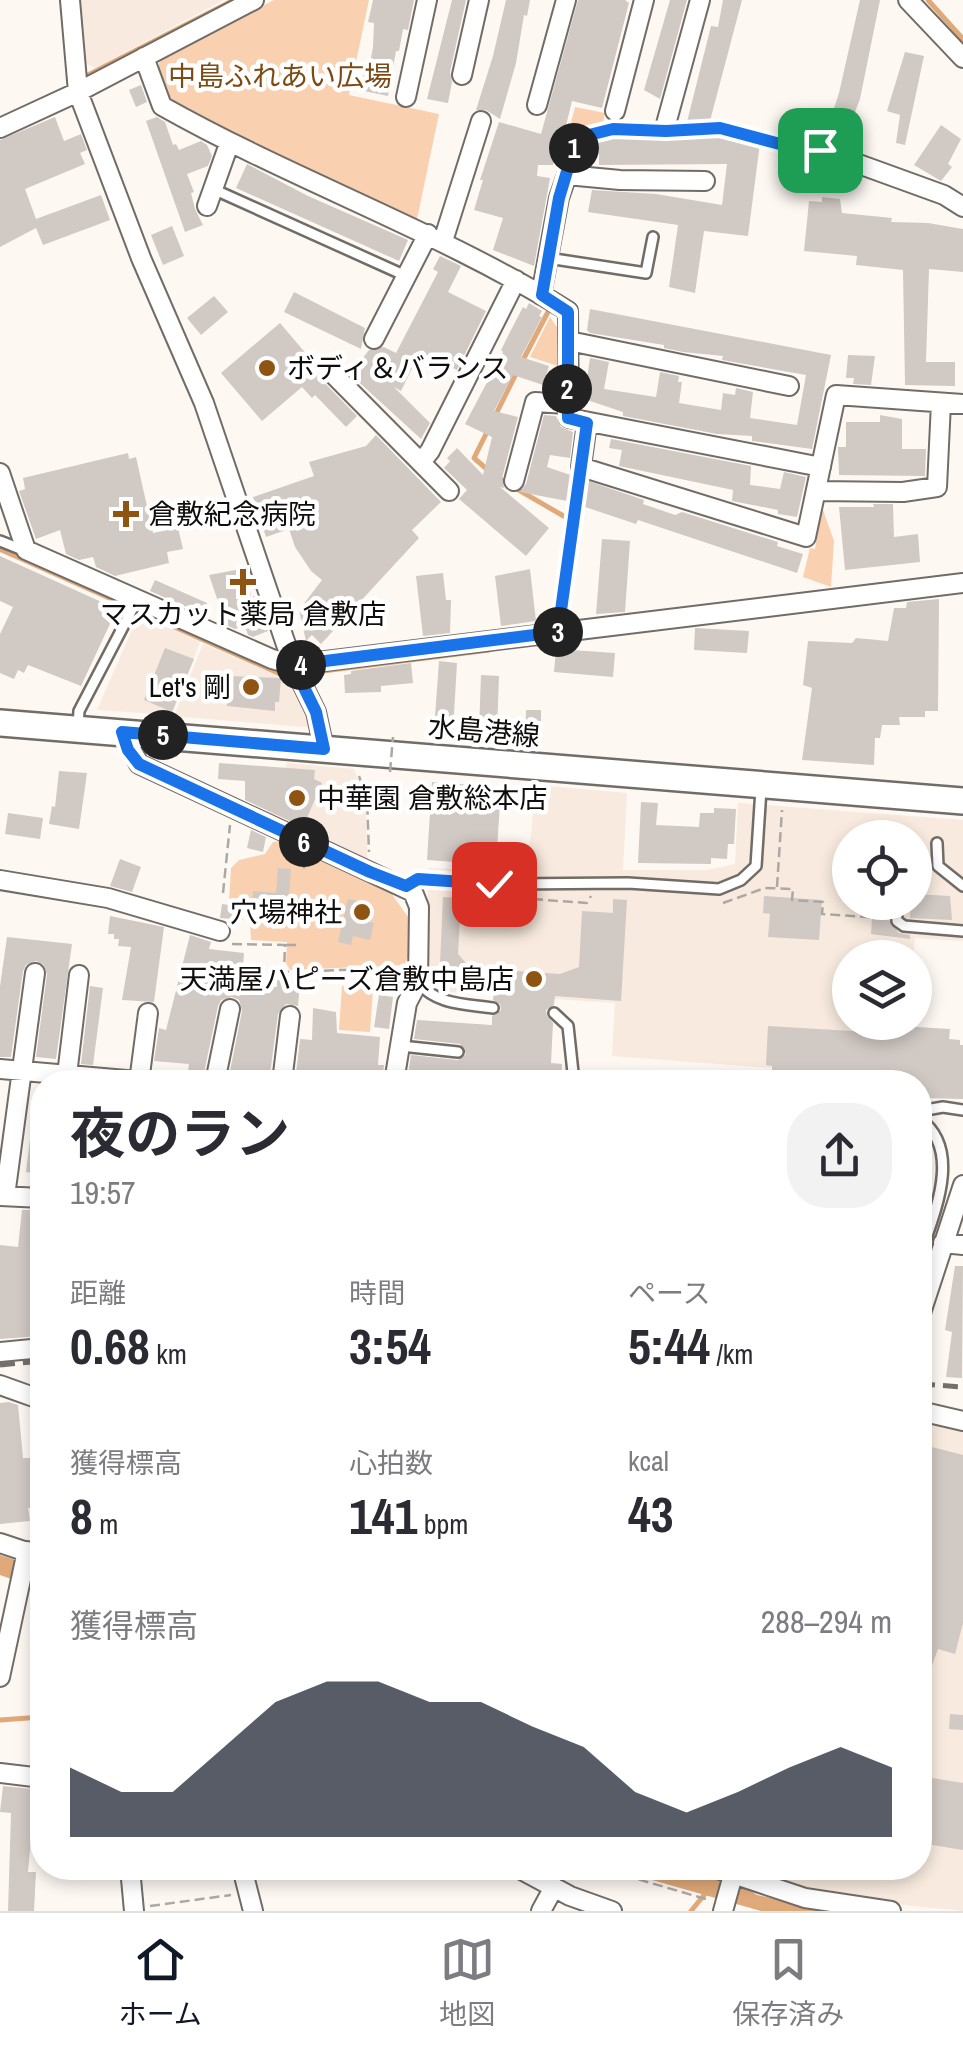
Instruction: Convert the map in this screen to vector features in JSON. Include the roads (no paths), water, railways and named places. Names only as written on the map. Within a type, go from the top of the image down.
[{"type":"main road","name":"水島港線","points":[[0,723],[963,801]]},
{"type":"street","points":[[70,0],[78,92],[141,258],[204,403],[293,665],[316,712],[324,749]]},
{"type":"street","points":[[0,128],[254,0]]},
{"type":"street","points":[[406,98],[427,0]]},
{"type":"street","points":[[462,75],[479,0]]},
{"type":"street","points":[[538,104],[566,0]]},
{"type":"street","points":[[616,111],[644,0]]},
{"type":"street","points":[[672,128],[700,0]]},
{"type":"street","points":[[908,0],[963,58]]},
{"type":"street","points":[[144,58],[162,106],[229,144],[436,237],[513,286],[542,295],[568,312],[568,418],[821,468]]},
{"type":"street","points":[[374,339],[406,276],[436,237],[481,121]]},
{"type":"street","points":[[210,197],[229,144]]},
{"type":"street","points":[[814,153],[820,150],[944,195],[963,207]]},
{"type":"street","points":[[542,295],[559,198],[567,175],[705,182]]},
{"type":"street","points":[[421,462],[513,286]]},
{"type":"street","points":[[568,341],[789,386]]},
{"type":"street","points":[[334,375],[449,491]]},
{"type":"street","points":[[587,423],[581,467],[806,537],[836,395],[963,404]]},
{"type":"street","points":[[514,481],[535,402],[567,404]]},
{"type":"street","points":[[816,491],[904,492],[937,487],[940,403]]},
{"type":"street","points":[[0,473],[26,550],[135,604],[293,665],[963,584]]},
{"type":"street","points":[[122,732],[128,750],[139,764],[413,892],[420,907],[418,975],[407,1002],[396,1070]]},
{"type":"street","points":[[0,880],[108,898],[220,931]]},
{"type":"street","points":[[30,1195],[4,1190],[35,974]]},
{"type":"street","points":[[68,1070],[79,975]]},
{"type":"street","points":[[217,1070],[230,1009]]},
{"type":"street","points":[[141,1070],[148,1013]]},
{"type":"street","points":[[283,1070],[290,1016]]},
{"type":"street","points":[[0,1069],[30,1072]]},
{"type":"street","points":[[932,1278],[963,1185]]},
{"type":"street","points":[[943,1243],[963,1245]]},
{"type":"street","points":[[0,1352],[30,1349]]},
{"type":"street","points":[[0,1385],[30,1396]]},
{"type":"street","points":[[932,1414],[963,1421]]},
{"type":"street","points":[[0,1543],[30,1555]]},
{"type":"street","points":[[0,1676],[19,1582],[30,1560]]},
{"type":"street","points":[[0,1773],[30,1777]]},
{"type":"street","points":[[131,1880],[135,1910]]},
{"type":"street","points":[[245,1880],[253,1911]]},
{"type":"street","points":[[540,1880],[592,1906],[612,1911]]},
{"type":"street","points":[[724,1907],[728,1880]]},
{"type":"street","points":[[753,1880],[806,1898],[891,1911]]},
{"type":"street","points":[[541,1911],[554,1888]]},
{"type":"lane","points":[[210,197],[406,276]]},
{"type":"lane","points":[[548,258],[646,274],[654,237]]},
{"type":"lane","points":[[0,541],[26,550]]},
{"type":"lane","points":[[78,728],[80,711],[135,604]]},
{"type":"lane","points":[[406,886],[418,879],[718,889],[741,880],[756,866],[761,784]]},
{"type":"lane","points":[[937,843],[938,866],[963,886]]},
{"type":"lane","points":[[897,920],[904,926],[963,931]]},
{"type":"lane","points":[[418,975],[427,994],[442,1001],[492,1008]]},
{"type":"lane","points":[[554,1013],[568,1026],[573,1070]]},
{"type":"lane","points":[[400,1046],[458,1052]]},
{"type":"lane","points":[[932,1108],[963,1110]]},
{"type":"lane","points":[[932,1129],[947,1170],[932,1218]]},
{"type":"waterway","points":[[84,77],[234,0]]},
{"type":"waterway","points":[[928,0],[963,39]]},
{"type":"waterway","points":[[523,360],[550,308]]},
{"type":"waterway","points":[[496,414],[518,370]]},
{"type":"waterway","points":[[489,428],[474,458],[489,471]]},
{"type":"waterway","points":[[498,478],[567,518],[554,624]]},
{"type":"waterway","points":[[315,672],[489,650]]},
{"type":"waterway","points":[[0,1720],[30,1718]]},
{"type":"waterway","points":[[691,1911],[709,1889]]},
{"type":"railway","points":[[0,1365],[30,1362]]},
{"type":"railway","points":[[932,1385],[963,1387]]},
{"type":"place","name":"ボディ＆バランス","points":[[267,368]]},
{"type":"place","name":"倉敷紀念病院","points":[[126,514]]},
{"type":"place","name":"マスカット薬局 倉敷店","points":[[243,582]]},
{"type":"place","name":"Let's 剛","points":[[251,687]]},
{"type":"place","name":"中華園 倉敷総本店","points":[[297,798]]},
{"type":"place","name":"穴場神社","points":[[362,912]]},
{"type":"place","name":"天満屋ハピーズ倉敷中島店","points":[[534,979]]},
{"type":"park label","name":"中島ふれあい広場","points":[[280,76]]}]
